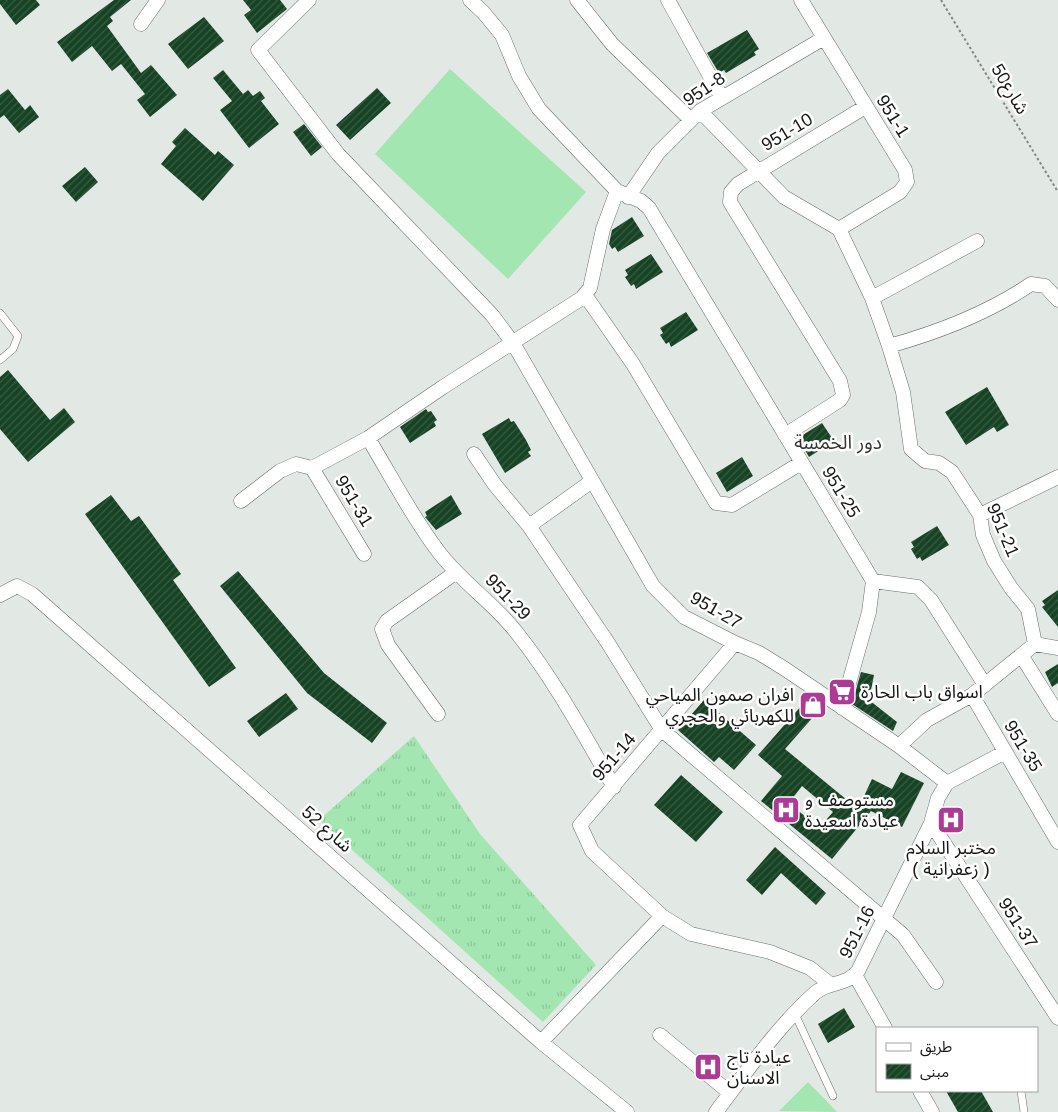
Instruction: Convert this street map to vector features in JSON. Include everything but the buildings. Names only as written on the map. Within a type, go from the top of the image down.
[{"type":"street","points":[[141,24],[158,0]]},
{"type":"street","name":"951-25","points":[[470,0],[483,12],[502,36],[520,76],[539,109],[623,194],[641,200],[649,208],[873,581]]},
{"type":"street","points":[[577,0],[612,44],[759,171],[784,197],[839,229],[872,298],[889,346],[939,332],[1005,302],[1031,284],[1045,286],[1058,300]]},
{"type":"street","points":[[668,0],[722,98]]},
{"type":"street","name":"951-1","points":[[801,0],[905,170],[907,182],[900,192],[839,229]]},
{"type":"street","name":"951-27","points":[[304,2],[258,50],[338,154],[492,315],[513,343],[653,586],[684,617],[734,644],[760,653],[899,746],[947,783]]},
{"type":"street","name":"951-8","points":[[585,295],[590,288],[603,230],[623,194],[658,153],[695,116],[824,38]]},
{"type":"street","name":"951-10","points":[[785,435],[840,400],[843,395],[840,381],[730,202],[731,192],[738,184],[865,107]]},
{"type":"street","points":[[872,298],[977,241]]},
{"type":"street","points":[[241,501],[280,470],[296,464],[312,468],[368,438],[585,295],[633,364],[716,503],[732,505],[801,463]]},
{"type":"street","name":"951-21","points":[[889,346],[903,392],[911,449],[925,461],[939,463],[952,472],[980,515],[983,535],[994,561],[1028,609],[1035,644]]},
{"type":"street","name":"951-29","points":[[368,438],[437,550],[455,573],[489,601],[517,632],[554,685],[614,788]]},
{"type":"street","points":[[474,454],[495,485],[529,526],[608,643],[662,730],[904,935],[936,982]]},
{"type":"street","name":"951-31","points":[[312,468],[364,554]]},
{"type":"street","points":[[980,515],[1058,477]]},
{"type":"street","points":[[529,526],[592,481]]},
{"type":"street","points":[[438,714],[388,645],[382,629],[387,621],[455,573]]},
{"type":"street","points":[[842,708],[869,612],[873,581],[918,586],[931,600],[985,685]]},
{"type":"street","name":"شارع 52","points":[[0,595],[17,586],[32,594],[541,1042],[627,1112]]},
{"type":"street","name":"951-14","points":[[662,916],[592,851],[580,825],[614,788],[734,644]]},
{"type":"street","points":[[899,746],[927,720],[972,695],[1035,644],[1058,648]]},
{"type":"street","points":[[1021,655],[1058,714]]},
{"type":"street","name":"951-35","points":[[972,695],[1058,842]]},
{"type":"street","points":[[947,783],[1005,752]]},
{"type":"street","name":"951-16","points":[[716,1112],[774,1036],[815,993],[830,984],[847,981],[855,975],[931,823],[938,798],[947,783]]},
{"type":"street","name":"951-37","points":[[931,823],[1058,1018]]},
{"type":"street","points":[[541,1042],[662,916],[691,934],[770,952],[810,968],[830,984]]},
{"type":"street","points":[[855,975],[884,1027]]},
{"type":"street","points":[[660,1035],[730,1093]]},
{"type":"street","points":[[921,1092],[932,1112]]},
{"type":"lane","points":[[0,314],[18,336],[13,349],[0,360]]},
{"type":"lane","points":[[795,1014],[832,1096]]},
{"type":"lane","points":[[1021,1092],[1024,1112]]},
{"type":"path","name":"شارع50","points":[[941,0],[1058,192]]},
{"type":"green space","points":[[450,69],[586,192],[508,279],[375,154]]},
{"type":"green space","points":[[414,736],[480,834],[596,965],[543,1022],[319,820]]},
{"type":"green space","points":[[808,1082],[837,1112],[779,1111]]},
{"type":"place","name":"اسواق باب الحارة","points":[[842,692]]},
{"type":"place","name":"افران صمون المياحي للكهربائي والحجري","points":[[813,705]]},
{"type":"place","name":"مستوصف و عيادة اسعيدة","points":[[786,810]]},
{"type":"place","name":"مختبر السلام ( زعفرانية )","points":[[951,820]]},
{"type":"place","name":"عيادة تاج الاسنان","points":[[708,1067]]},
{"type":"district","name":"دور الخمسة","points":[[838,442]]}]
